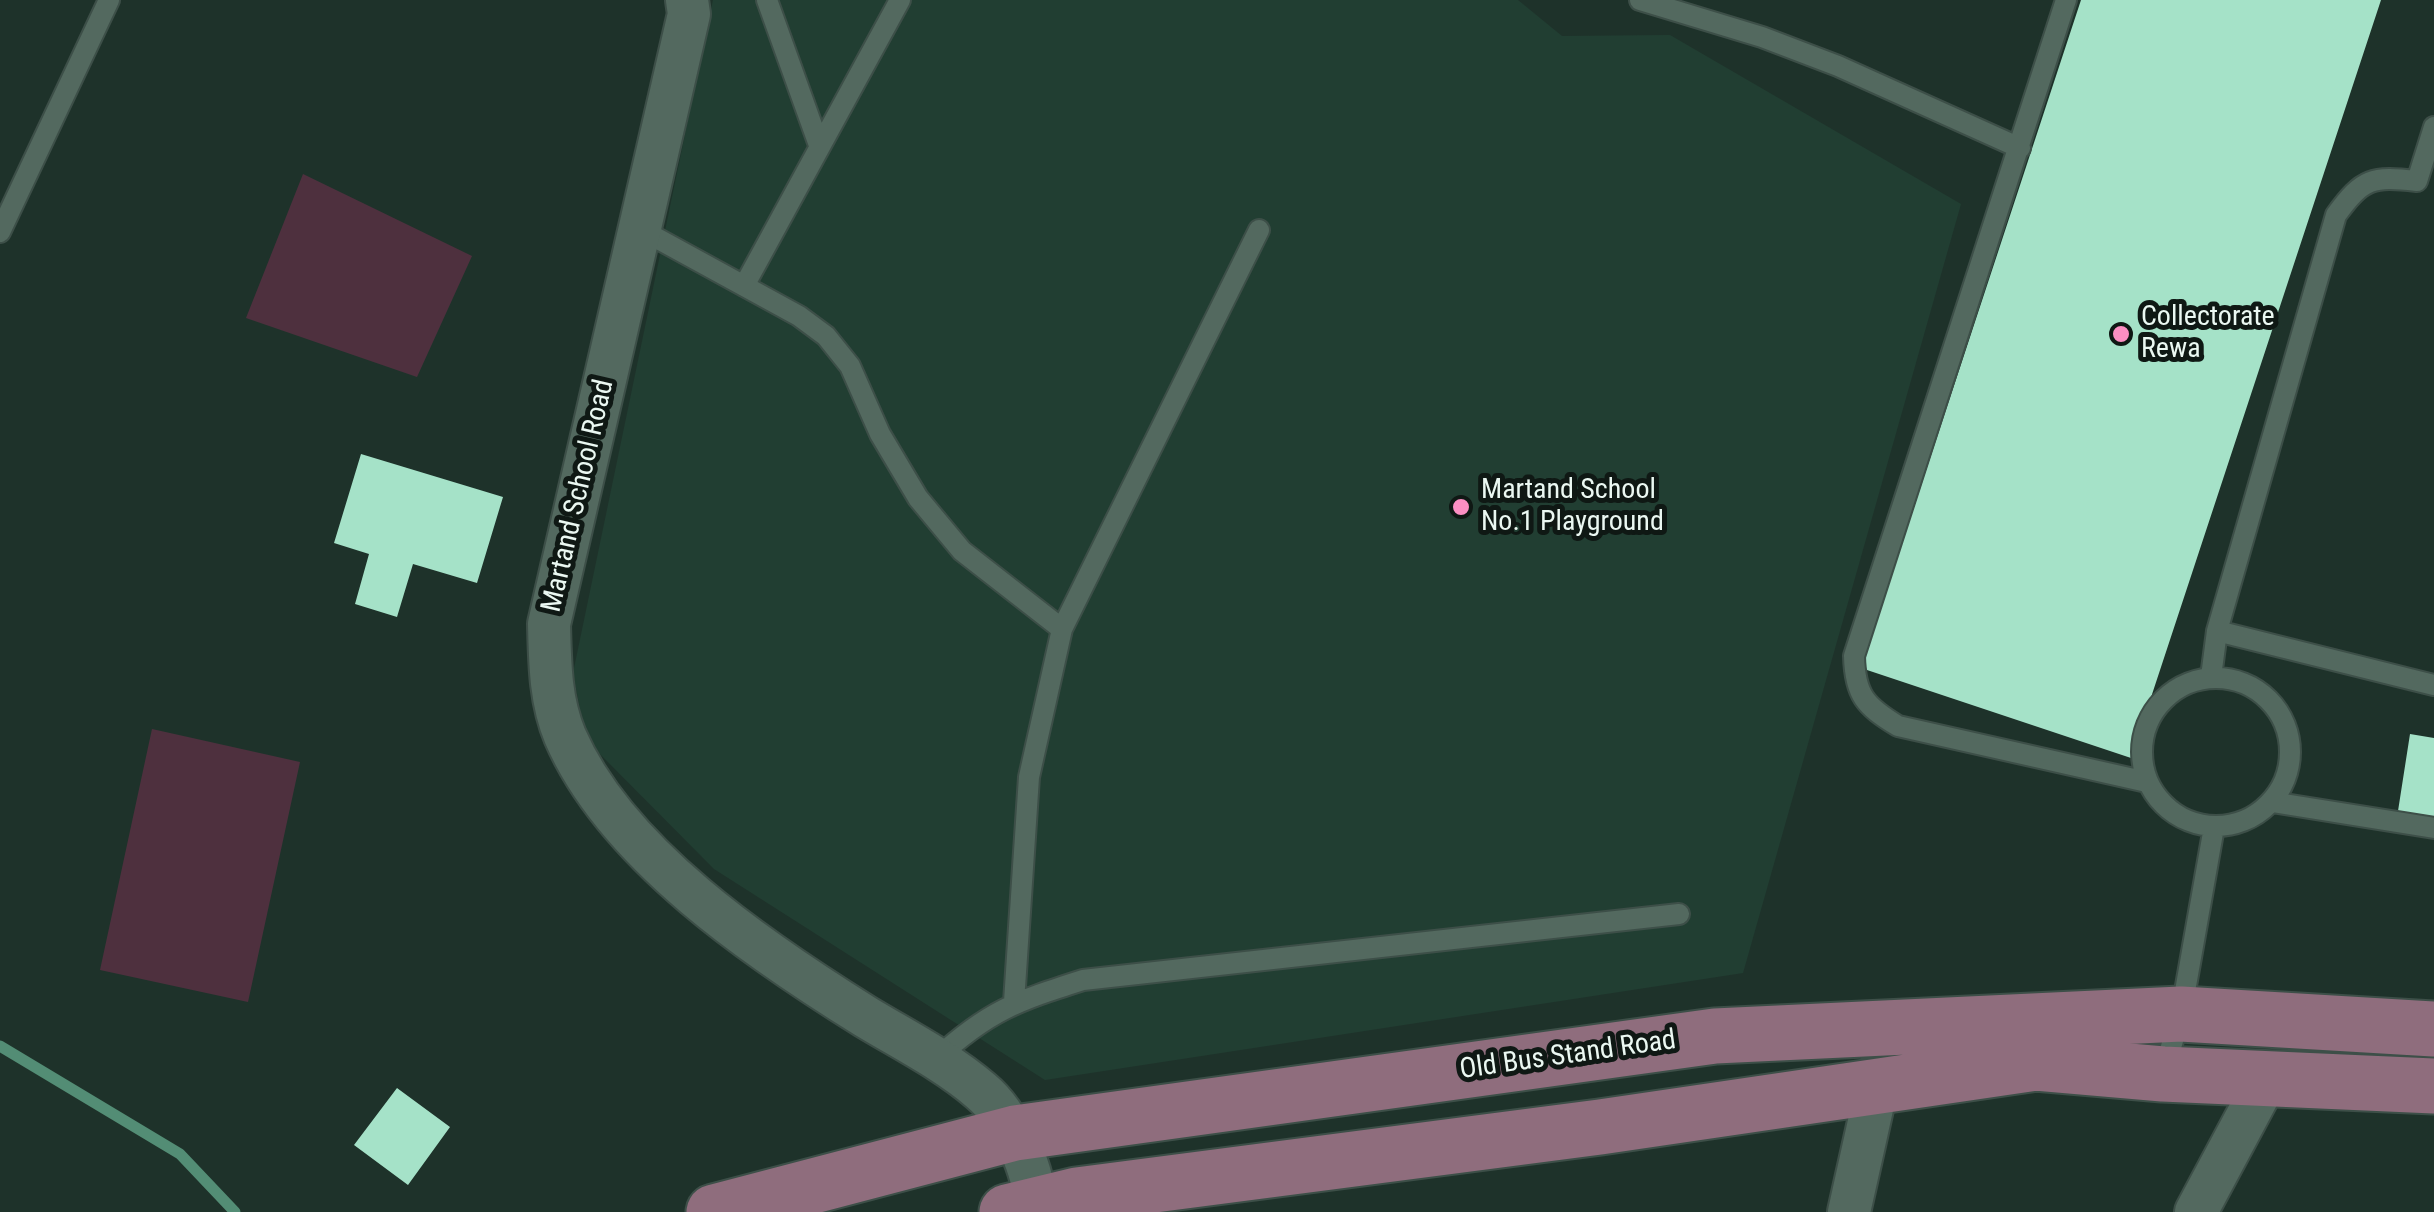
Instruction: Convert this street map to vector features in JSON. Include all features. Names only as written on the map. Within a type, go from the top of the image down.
[{"type":"main road","name":"Old Bus Stand Road","points":[[714,1212],[1015,1133],[1715,1036],[2180,1014],[2434,1030]]},
{"type":"main road","points":[[1026,1210],[1077,1195],[2036,1063],[2163,1074],[2434,1086]]},
{"type":"street","name":"Martand School Road","points":[[687,0],[689,14],[549,624],[551,682],[564,734],[587,778],[646,851],[767,951],[983,1092],[1015,1133],[1026,1210]]},
{"type":"street","points":[[2196,1212],[2267,1079]]},
{"type":"street","points":[[1849,1212],[1877,1086]]},
{"type":"lane","points":[[0,232],[109,0]]},
{"type":"lane","points":[[767,0],[819,145]]},
{"type":"lane","points":[[744,286],[900,0]]},
{"type":"lane","points":[[1640,0],[1793,48],[2020,148]]},
{"type":"lane","points":[[2066,0],[1854,656],[1854,686],[1875,712],[1898,726],[2147,782]]},
{"type":"lane","points":[[2211,677],[2217,631],[2336,215],[2358,186],[2380,177],[2426,182],[2434,127]]},
{"type":"lane","points":[[640,228],[826,336],[850,366],[880,434],[918,498],[962,550],[1062,629]]},
{"type":"lane","points":[[1014,1002],[1029,778],[1062,629],[1259,230]]},
{"type":"lane","points":[[2217,631],[2434,685]]},
{"type":"lane","points":[[2211,677],[2237,681],[2257,690],[2284,722],[2290,764],[2272,802],[2256,816],[2214,827],[2174,814],[2147,782],[2142,740],[2148,720],[2176,688],[2211,677]]},
{"type":"lane","points":[[2272,802],[2434,828]]},
{"type":"lane","points":[[2163,1074],[2180,1014],[2214,827]]},
{"type":"lane","points":[[936,1059],[975,1022],[1014,1002],[1084,980],[1679,914]]},
{"type":"shaded area","points":[[713,0],[1518,0],[1562,36],[1670,35],[1961,204],[1743,973],[1045,1080],[714,869],[586,740],[573,673]]},
{"type":"shaded area","points":[[303,174],[472,256],[417,377],[246,318]]},
{"type":"shaded area","points":[[152,729],[300,762],[248,1002],[100,970]]},
{"type":"building","name":"Collectorate Rewa","points":[[2081,0],[2381,0],[2131,758],[1861,668]]},
{"type":"building","points":[[361,454],[503,497],[477,583],[413,564],[397,617],[355,604],[369,554],[334,543]]},
{"type":"building","points":[[2410,734],[2434,738],[2434,817],[2398,811]]},
{"type":"building","points":[[397,1088],[450,1127],[408,1185],[354,1145]]},
{"type":"waterway","points":[[0,1046],[180,1154],[235,1212]]},
{"type":"place","name":"Collectorate Rewa","points":[[2121,334]]},
{"type":"place","name":"Martand School No.1 Playground","points":[[1461,507]]}]
